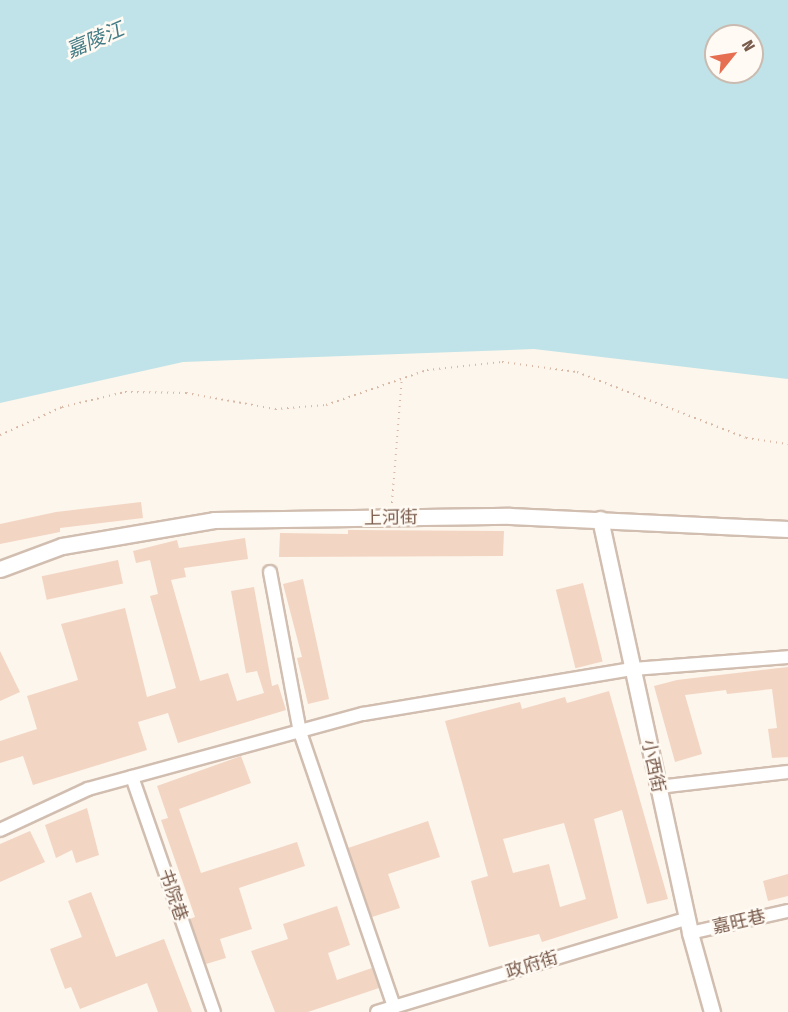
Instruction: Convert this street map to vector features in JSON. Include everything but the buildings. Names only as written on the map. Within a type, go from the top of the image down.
[{"type":"street","name":"上河街","points":[[0,569],[62,546],[214,520],[600,519],[788,529]]},
{"type":"street","name":"小西街","points":[[600,519],[688,926],[712,1012]]},
{"type":"street","points":[[270,572],[300,732],[394,1007]]},
{"type":"street","points":[[0,830],[88,789],[363,714],[633,669],[788,657]]},
{"type":"street","points":[[658,787],[788,772]]},
{"type":"street","name":"书院巷","points":[[132,777],[214,1012]]},
{"type":"street","name":"嘉旺巷","points":[[688,926],[788,911]]},
{"type":"street","name":"政府街","points":[[377,1012],[688,926]]},
{"type":"path","points":[[0,435],[62,407],[115,394],[186,393],[275,409],[326,405],[402,377],[477,363],[552,367],[577,372],[636,398],[746,438],[788,444]]},
{"type":"path","points":[[391,518],[402,377]]},
{"type":"water","name":"嘉陵江","points":[[0,0],[788,0],[788,379],[534,349],[183,362],[0,403]]}]
